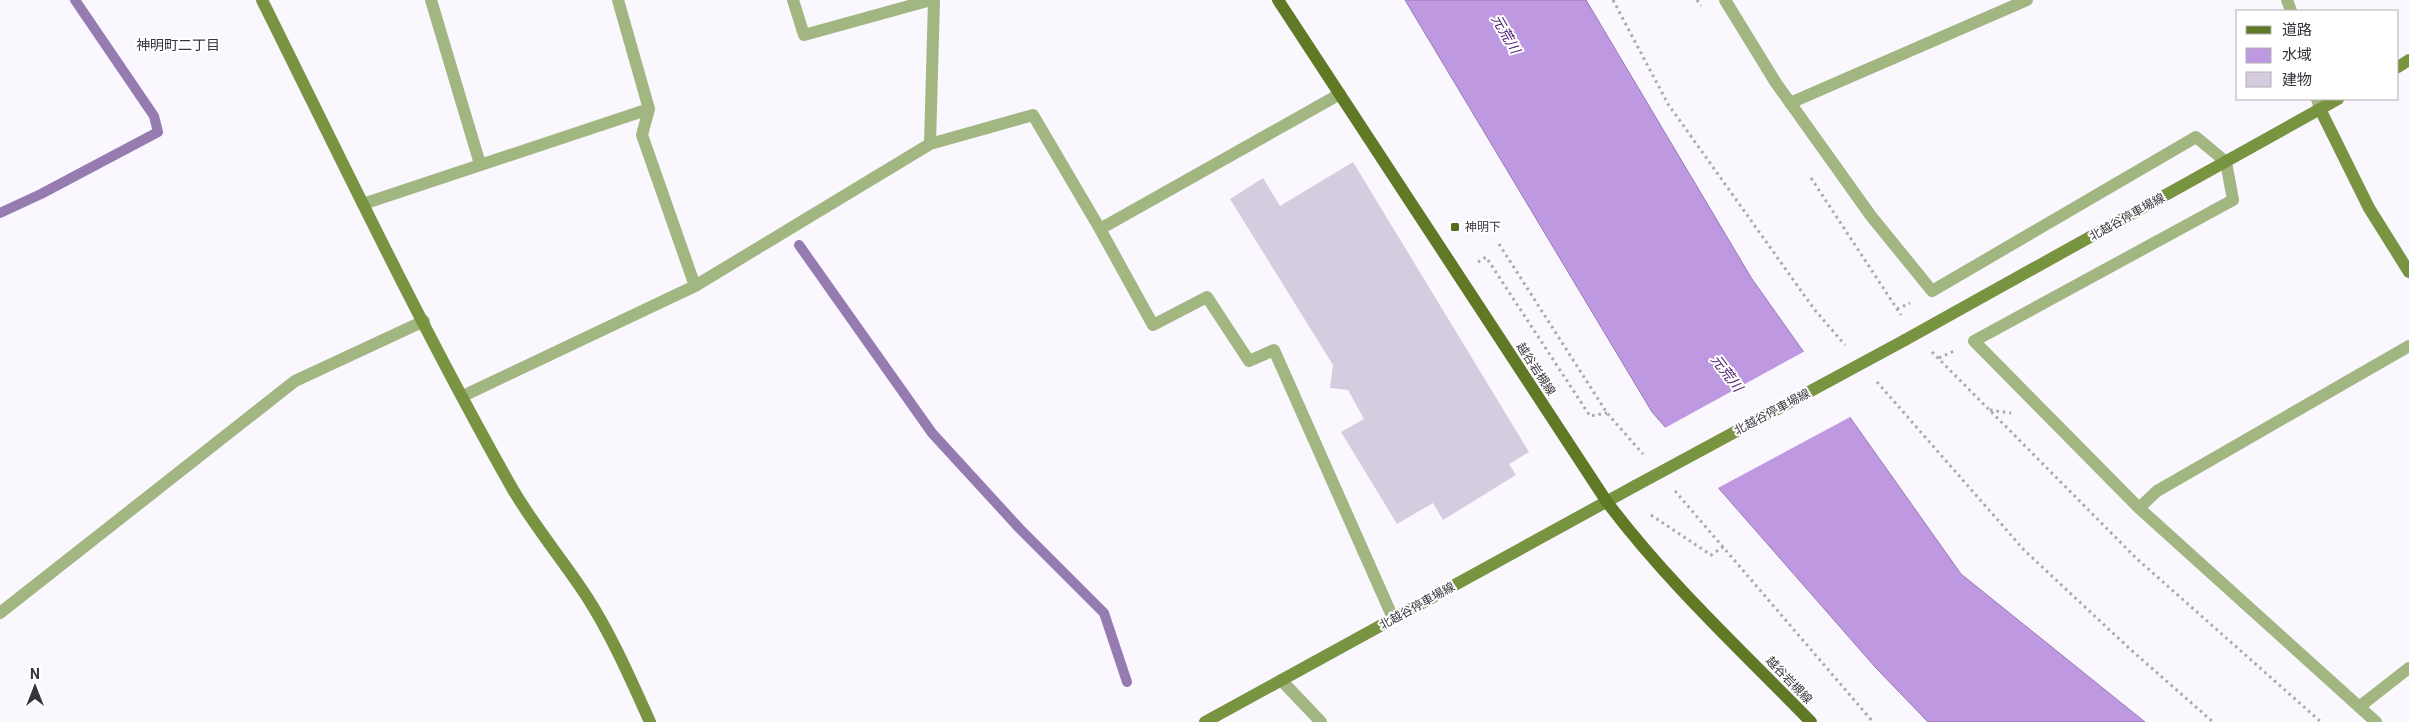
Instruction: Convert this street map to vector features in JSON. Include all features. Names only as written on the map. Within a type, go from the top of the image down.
[{"type":"main road","points":[[262,0],[363,204],[463,396],[514,490],[588,598],[628,673],[650,722]]},
{"type":"main road","name":"越谷岩槻線","points":[[1278,0],[1607,502],[1632,535],[1660,566],[1811,722]]},
{"type":"main road","name":"北越谷停車場線","points":[[1205,722],[1920,332],[2226,162],[2318,104],[2334,100]]},
{"type":"main road","points":[[2318,104],[2369,208],[2409,272]]},
{"type":"street","points":[[431,0],[480,164]]},
{"type":"street","points":[[618,0],[649,109],[642,134],[695,286]]},
{"type":"street","points":[[793,0],[804,36],[932,0],[930,144]]},
{"type":"street","points":[[1724,0],[1790,103],[1871,216],[1932,291],[2196,137],[2226,162],[2234,200],[1974,341],[2138,508],[2376,722]]},
{"type":"street","points":[[1790,103],[2028,0]]},
{"type":"street","points":[[1100,228],[1340,94]]},
{"type":"street","points":[[363,204],[649,109]]},
{"type":"street","points":[[463,396],[695,286],[930,144],[1033,115],[1100,228],[1153,325],[1207,297],[1249,361],[1274,350],[1394,618]]},
{"type":"street","points":[[0,613],[295,380],[424,321]]},
{"type":"street","points":[[2138,508],[2157,491],[2409,346]]},
{"type":"street","points":[[2359,707],[2409,668]]},
{"type":"street","points":[[1281,680],[1321,722]]},
{"type":"path","points":[[1612,0],[1668,104],[1814,309],[1847,347]]},
{"type":"path","points":[[1458,275],[1486,257],[1590,416],[1607,413]]},
{"type":"path","points":[[1920,332],[1989,410],[2136,558],[2321,722]]},
{"type":"path","points":[[1873,377],[2024,550],[2130,649],[2213,722]]},
{"type":"path","points":[[1989,410],[2014,414]]},
{"type":"path","points":[[1668,526],[1711,555],[1723,547]]},
{"type":"water","name":"元荒川","points":[[1405,0],[1586,0],[1752,279],[1961,574],[2145,722],[1928,722],[1876,668],[1652,412]]},
{"type":"pier","points":[[1805,351],[1852,416],[1716,489],[1663,429]]},
{"type":"building","points":[[1353,162],[1529,452],[1509,464],[1516,475],[1443,520],[1433,503],[1397,524],[1341,432],[1364,419],[1348,390],[1330,388],[1333,365],[1230,199],[1263,178],[1280,206]]},
{"type":"waterway","points":[[0,213],[41,194],[158,132],[154,116],[75,0]]},
{"type":"waterway","points":[[799,245],[932,433],[1020,529],[1104,613],[1127,682]]},
{"type":"place","name":"神明下","points":[[1455,227]]},
{"type":"district","name":"神明町二丁目","points":[[178,45]]}]
